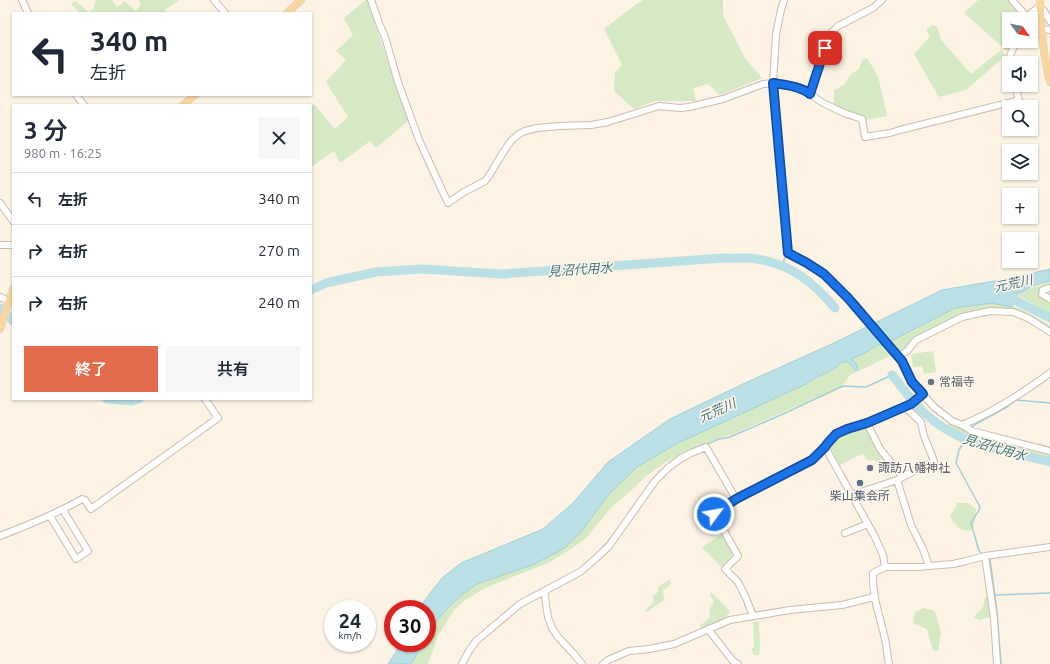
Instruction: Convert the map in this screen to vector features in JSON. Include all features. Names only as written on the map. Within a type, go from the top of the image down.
[{"type":"main road","points":[[288,12],[301,0]]},
{"type":"main road","points":[[1040,4],[1046,62],[1050,82]]},
{"type":"main road","points":[[184,104],[194,96]]},
{"type":"main road","points":[[0,329],[12,293]]},
{"type":"street","points":[[22,0],[28,12]]},
{"type":"street","points":[[214,0],[224,12]]},
{"type":"street","points":[[371,0],[385,37],[398,82],[419,140],[448,203],[464,192],[485,181],[490,176],[511,141],[519,134],[524,132],[537,128],[608,122],[659,106],[680,108],[689,107],[723,99],[762,84],[773,83],[789,85],[807,92],[823,103],[844,113],[862,119],[866,137],[890,133],[1019,100],[1017,92]]},
{"type":"street","points":[[784,0],[780,10],[776,34],[773,83],[788,253],[824,274],[852,302],[897,355],[905,366],[912,382],[943,415],[972,431],[1050,452]]},
{"type":"street","points":[[1012,0],[1023,12]]},
{"type":"street","points":[[810,94],[831,33],[838,26],[873,8],[880,1]]},
{"type":"street","points":[[1040,4],[1050,21]]},
{"type":"street","points":[[1038,26],[1042,29],[1050,30]]},
{"type":"street","points":[[77,96],[83,104]]},
{"type":"street","points":[[0,203],[12,220]]},
{"type":"street","points":[[0,245],[12,245]]},
{"type":"street","points":[[1050,288],[1043,290],[1042,292],[1042,294],[1050,299]]},
{"type":"street","points":[[0,297],[9,302]]},
{"type":"street","points":[[897,355],[907,351],[916,340],[962,318],[990,311],[1012,312],[1028,318],[1050,332]]},
{"type":"street","points":[[962,425],[1007,402],[1050,373]]},
{"type":"street","points":[[753,616],[738,582],[725,569],[738,556],[714,514],[736,499],[812,460],[836,434],[908,406],[923,394]]},
{"type":"street","points":[[0,536],[50,516],[82,499],[86,500],[91,509],[218,418],[206,400]]},
{"type":"street","points":[[852,495],[900,478],[934,461],[920,422],[908,406]]},
{"type":"street","points":[[867,423],[880,449],[900,478],[911,524],[924,549],[928,566]]},
{"type":"street","points":[[462,664],[476,641],[520,604],[580,572],[609,546],[655,481],[680,459],[706,447],[736,499]]},
{"type":"street","points":[[825,447],[875,537],[883,555],[885,567]]},
{"type":"street","points":[[50,516],[76,559],[88,551],[63,510]]},
{"type":"street","points":[[845,533],[868,524]]},
{"type":"street","points":[[889,664],[885,638],[874,597],[873,573],[885,567],[917,567],[953,564],[985,556],[1050,547]]},
{"type":"street","points":[[985,556],[994,618],[997,664]]},
{"type":"street","points":[[544,591],[548,617],[552,628],[582,664]]},
{"type":"street","points":[[603,664],[608,660],[628,651],[674,644],[730,620],[790,610],[842,605],[874,597]]},
{"type":"street","points":[[708,629],[733,661],[738,664]]},
{"type":"green space","points":[[112,0],[117,7],[125,1],[136,11],[141,4],[138,0],[179,0],[165,10],[166,12],[89,12],[94,8],[95,1]]},
{"type":"green space","points":[[367,0],[408,121],[376,148],[370,141],[340,163],[334,151],[312,166],[312,105],[314,104],[335,129],[348,117],[326,82],[346,60],[336,51],[353,35],[344,18]]},
{"type":"green space","points":[[643,0],[723,0],[723,15],[745,58],[762,78],[720,95],[708,84],[693,88],[696,101],[655,101],[634,109],[614,91],[615,73],[622,65],[604,29]]},
{"type":"green space","points":[[978,0],[1014,0],[1017,12],[1002,12],[1002,47],[964,13]]},
{"type":"green space","points":[[75,1],[89,12],[79,12],[71,4]]},
{"type":"green space","points":[[932,25],[937,27],[942,41],[971,74],[1001,50],[1006,55],[1002,56],[1002,58],[966,90],[939,97],[914,54],[930,37],[926,30]]},
{"type":"green space","points":[[867,58],[878,76],[887,116],[864,120],[834,104],[834,90],[844,85],[851,74],[859,69],[862,60]]},
{"type":"green space","points":[[1050,282],[1050,287],[1042,289],[1050,300],[1050,314],[1017,296],[1016,293]]},
{"type":"green space","points":[[992,303],[1019,308],[1050,325],[1050,330],[1014,311],[962,316],[900,351],[850,375],[842,386],[731,435],[684,452],[646,476],[612,507],[586,538],[574,547],[548,563],[485,588],[464,601],[454,610],[436,642],[436,622],[463,594],[477,584],[535,564],[566,547],[581,532],[609,494],[637,467],[676,444],[806,384],[834,369],[842,362],[848,361],[855,371],[855,362],[851,359],[878,345],[891,341],[955,308]]},
{"type":"green space","points":[[933,351],[936,372],[924,374],[922,366],[913,367],[911,354]]},
{"type":"green space","points":[[919,401],[928,411],[946,425],[950,423],[978,436],[1050,453],[1050,459],[970,439],[935,420],[918,402]]},
{"type":"green space","points":[[865,425],[876,445],[875,446],[886,461],[883,465],[874,460],[870,461],[866,459],[863,453],[840,465],[829,445],[841,435]]},
{"type":"green space","points":[[957,503],[968,503],[976,509],[975,522],[971,531],[958,527],[950,516]]},
{"type":"green space","points":[[722,534],[733,552],[732,556],[722,568],[702,547]]},
{"type":"green space","points":[[670,579],[671,584],[663,591],[664,600],[645,613],[653,602],[653,596],[658,592],[658,587]]},
{"type":"green space","points":[[711,592],[730,611],[725,618],[701,629],[700,626],[710,617],[709,611],[714,601],[710,595]]},
{"type":"green space","points":[[988,595],[990,617],[979,620],[974,617],[983,607],[984,598]]},
{"type":"green space","points":[[924,608],[935,611],[941,633],[938,651],[933,651],[927,629],[913,623],[915,612]]},
{"type":"green space","points":[[753,622],[759,622],[759,655],[754,655],[751,649],[754,647]]},
{"type":"green space","points":[[418,652],[432,652],[428,664],[411,664]]},
{"type":"water","name":"元荒川","points":[[1050,269],[1050,281],[1032,286],[1022,292],[1016,293],[1017,296],[1012,307],[992,303],[955,308],[891,341],[878,345],[851,359],[856,363],[858,369],[856,371],[848,362],[842,362],[834,369],[806,384],[676,444],[637,467],[609,494],[581,532],[566,547],[535,564],[477,584],[463,594],[436,622],[436,600],[425,600],[442,578],[461,563],[543,529],[573,503],[608,462],[670,419],[836,342],[942,290],[1012,278]]},
{"type":"water","points":[[396,652],[418,652],[411,664],[388,664]]},
{"type":"waterway","points":[[776,81],[778,57]]},
{"type":"waterway","points":[[777,85],[779,117]]},
{"type":"waterway","points":[[782,266],[786,254]]},
{"type":"waterway","name":"見沼代用水","points":[[502,274],[723,258],[753,258],[781,266],[801,276],[818,290],[835,308]]},
{"type":"waterway","name":"見沼代用水","points":[[312,290],[326,283],[376,272],[422,269],[502,274],[723,258],[749,258],[769,262],[791,270],[810,283],[835,308]]},
{"type":"waterway","name":"元荒川","points":[[1005,295],[1050,318]]},
{"type":"waterway","name":"見沼代用水","points":[[0,308],[12,320]]},
{"type":"waterway","points":[[705,445],[719,439],[730,437],[843,386],[866,387],[892,375]]},
{"type":"waterway","name":"見沼代用水","points":[[892,375],[922,411],[935,422],[962,438],[977,444],[1050,462]]},
{"type":"waterway","name":"見沼代用水","points":[[120,400],[136,400]]},
{"type":"waterway","points":[[972,428],[974,425],[1007,407],[1016,400],[1050,403]]},
{"type":"waterway","points":[[970,432],[959,450],[956,463],[980,507],[971,523],[979,551],[983,554]]},
{"type":"waterway","points":[[668,464],[676,458]]},
{"type":"waterway","points":[[659,472],[665,467]]},
{"type":"waterway","points":[[603,547],[611,538]]},
{"type":"waterway","points":[[988,557],[990,559],[997,612],[1001,664]]},
{"type":"waterway","points":[[995,595],[1050,593]]},
{"type":"waterway","points":[[501,616],[518,602]]},
{"type":"place","name":"常福寺","points":[[931,382]]},
{"type":"place","name":"諏訪八幡神社","points":[[870,468]]},
{"type":"place","name":"柴山集会所","points":[[860,483]]},
{"type":"route","points":[[714,514],[736,499],[812,460],[836,434],[867,423],[911,404],[923,394],[912,382],[902,361],[856,306],[824,274],[788,253],[773,83],[789,85],[810,94],[825,48]]}]
